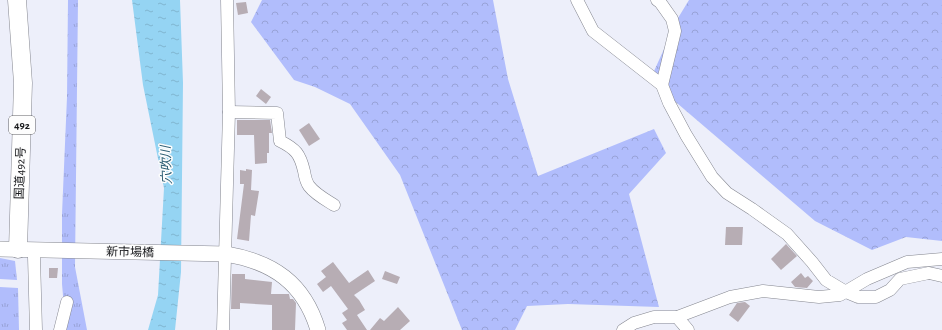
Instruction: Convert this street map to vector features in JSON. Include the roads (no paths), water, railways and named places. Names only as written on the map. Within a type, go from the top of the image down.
[{"type":"highway","name":"国道492号","points":[[17,0],[23,83],[18,249]]},
{"type":"main road","name":"新市場橋","points":[[0,249],[218,254],[246,257],[266,265],[288,279],[303,296],[314,316],[318,330]]},
{"type":"street","points":[[222,330],[218,254],[229,112],[227,0]]},
{"type":"street","points":[[577,0],[593,31],[662,85],[669,103],[686,135],[712,177],[727,193],[752,208],[787,234],[826,280],[846,292],[858,297],[876,297],[890,290],[900,279],[929,273],[942,276]]},
{"type":"street","points":[[657,0],[672,19],[676,31],[662,85]]},
{"type":"street","points":[[229,112],[277,113],[280,141],[292,147],[301,160],[306,181],[310,187],[334,205]]},
{"type":"street","points":[[34,257],[36,330]]},
{"type":"street","points":[[622,330],[634,323],[654,317],[677,317],[730,297],[763,291],[819,297],[840,296],[867,279],[907,262],[942,260]]},
{"type":"street","points":[[60,330],[67,302]]},
{"type":"street","points":[[677,317],[688,330]]},
{"type":"water","name":"穴吹川","points":[[132,0],[180,0],[183,83],[181,272],[175,330],[148,330],[158,295],[164,188],[143,85]]}]
